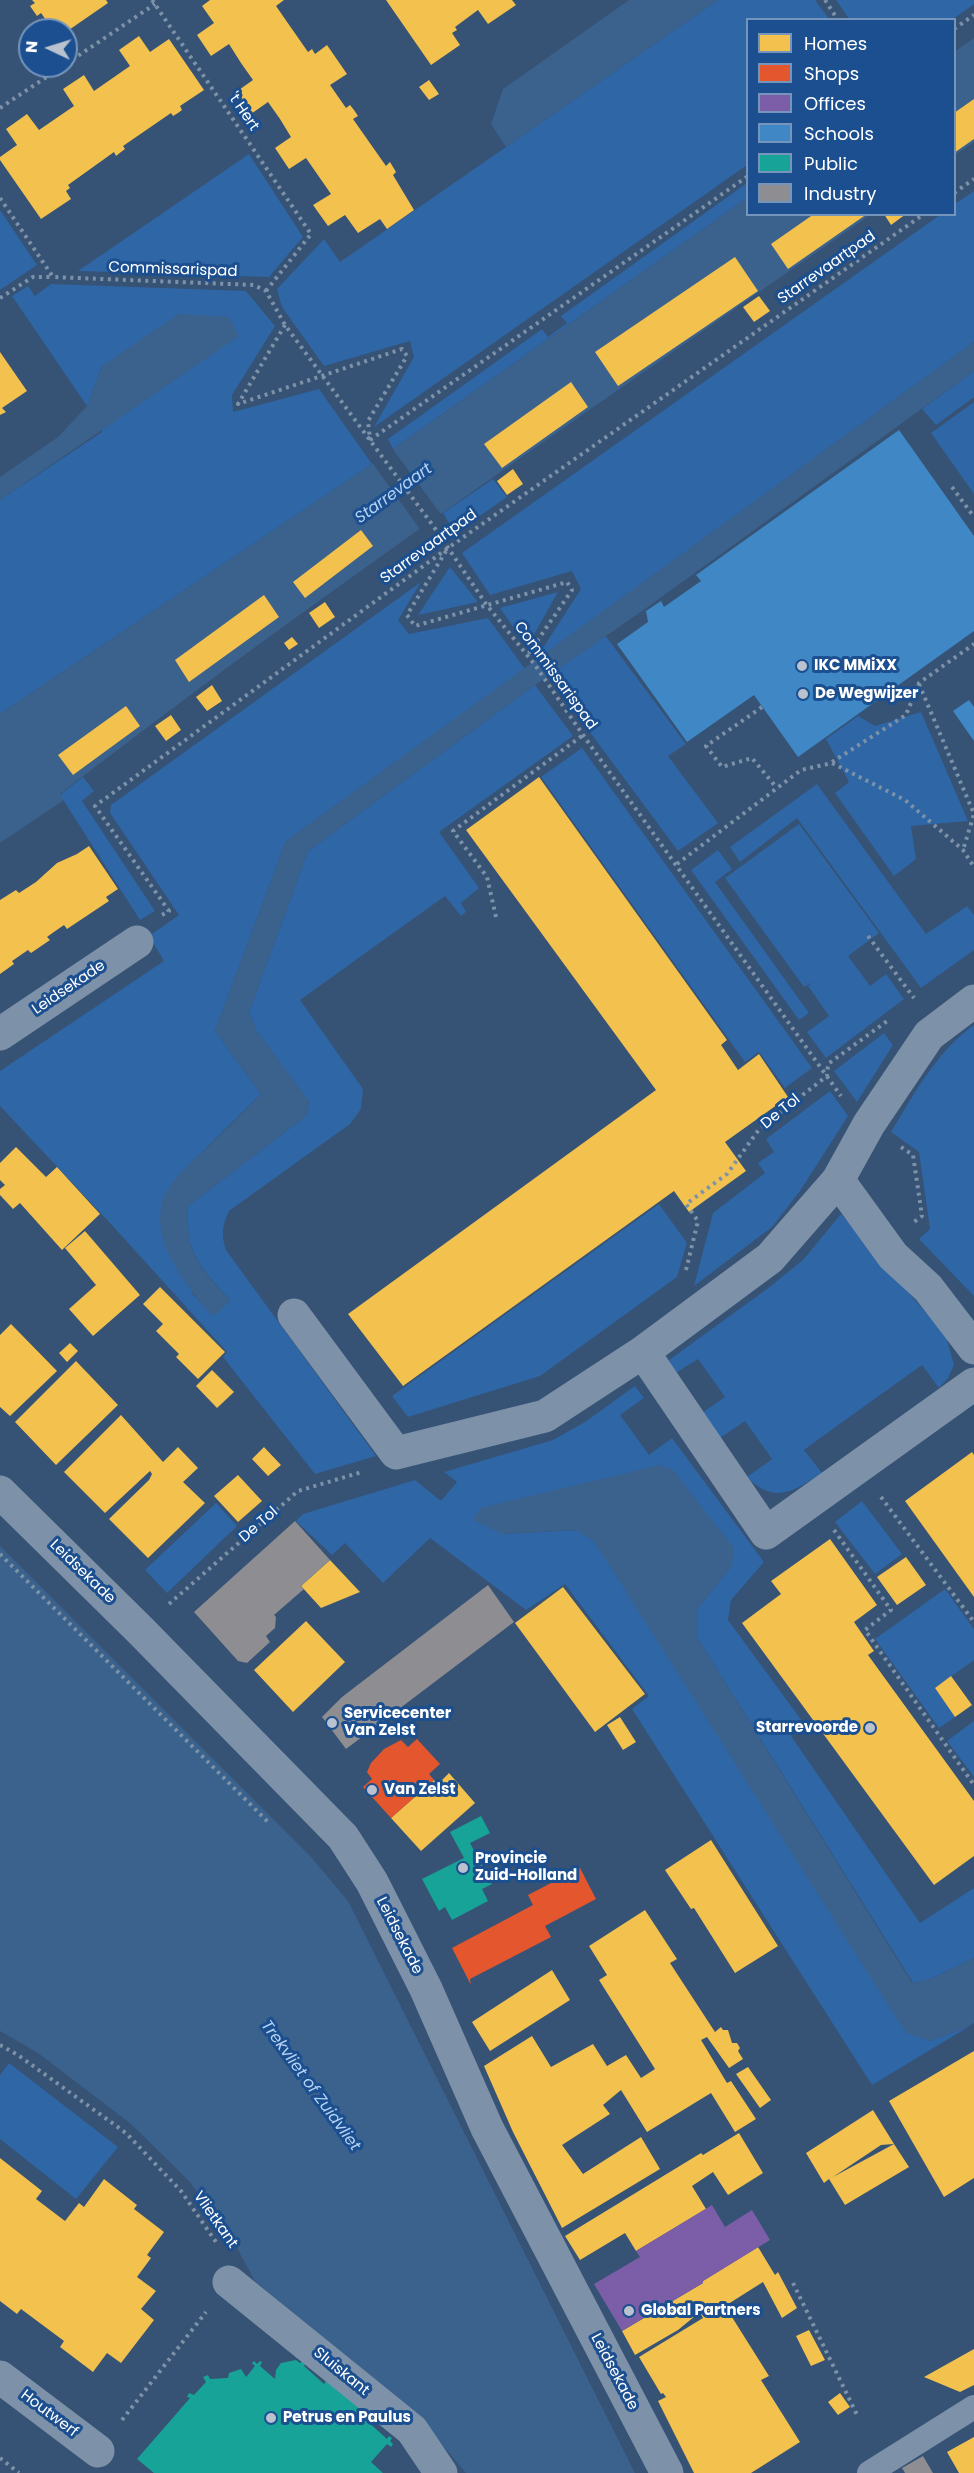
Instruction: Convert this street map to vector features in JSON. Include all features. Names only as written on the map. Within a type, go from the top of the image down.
[{"type":"street","name":"Leidsekade","points":[[0,1034],[138,942]]},
{"type":"street","points":[[294,1315],[396,1452],[545,1416],[643,1352],[770,1258],[838,1180],[869,1124],[929,1035],[974,1001]]},
{"type":"street","points":[[838,1180],[893,1256],[928,1288],[974,1348]]},
{"type":"street","points":[[643,1352],[766,1533],[974,1384]]},
{"type":"street","name":"Leidsekade","points":[[0,1492],[140,1630],[343,1838],[372,1882],[426,1989],[487,2128],[667,2473]]},
{"type":"street","name":"Sluiskant","points":[[229,2282],[412,2430],[441,2473]]},
{"type":"street","name":"Houtwerf","points":[[0,2377],[98,2451]]},
{"type":"lane","points":[[869,2473],[974,2407]]},
{"type":"path","points":[[825,0],[837,18]]},
{"type":"path","name":"'t Hert","points":[[78,55],[153,2],[311,234],[266,291]]},
{"type":"path","points":[[956,28],[974,15]]},
{"type":"path","name":"'t Hert","points":[[0,108],[45,78]]},
{"type":"path","points":[[285,325],[238,404],[402,349],[407,356],[368,422],[370,440],[746,177]]},
{"type":"path","points":[[956,192],[974,179]]},
{"type":"path","points":[[0,198],[53,277]]},
{"type":"path","name":"Starrevaartpad","points":[[138,942],[148,925],[169,911],[95,806],[448,548],[921,216]]},
{"type":"path","points":[[0,298],[33,277],[53,277]]},
{"type":"path","name":"Commissarispad","points":[[53,277],[254,285],[266,291],[285,325],[434,527],[486,604],[535,665],[848,1107],[913,1155],[922,1216],[909,1227]]},
{"type":"path","points":[[952,487],[974,517]]},
{"type":"path","points":[[448,548],[407,615],[415,626],[567,582],[572,590],[527,656]]},
{"type":"path","points":[[677,864],[801,770],[832,763],[906,715],[919,683],[974,644]]},
{"type":"path","points":[[919,683],[974,814],[963,850]]},
{"type":"path","points":[[762,707],[706,746],[722,767],[752,758],[776,787]]},
{"type":"path","points":[[496,918],[487,877],[453,831],[583,735]]},
{"type":"path","points":[[832,763],[905,800],[963,850],[974,867]]},
{"type":"path","points":[[868,936],[916,1000],[907,1007]]},
{"type":"path","name":"De Tol","points":[[703,1307],[684,1281],[698,1221],[686,1204],[727,1174],[760,1128],[827,1076],[828,1064],[899,1013]]},
{"type":"path","name":"De Tol","points":[[140,1630],[298,1491],[379,1467],[396,1452]]},
{"type":"path","points":[[859,1467],[974,1622]]},
{"type":"path","points":[[812,1501],[891,1610],[865,1630],[974,1785]]},
{"type":"path","points":[[0,1554],[268,1822]]},
{"type":"path","name":"Vlietkant","points":[[0,2045],[18,2055],[126,2133],[181,2191],[232,2265],[229,2282]]},
{"type":"path","points":[[98,2451],[229,2282]]},
{"type":"path","points":[[793,2283],[857,2415]]},
{"type":"path","points":[[0,2458],[19,2473]]},
{"type":"shaded area","points":[[718,0],[815,0],[828,18],[746,18],[746,166],[374,427],[414,357],[410,341],[324,366],[282,307],[277,289],[324,239],[340,262]]},
{"type":"shaded area","points":[[836,0],[974,0],[974,4],[954,18],[849,18]]},
{"type":"shaded area","points":[[249,154],[303,237],[269,277],[78,271]]},
{"type":"shaded area","points":[[746,184],[746,199],[393,449],[388,439],[542,329],[548,337],[567,323],[561,316]]},
{"type":"shaded area","points":[[974,191],[974,342],[541,657],[539,654],[581,589],[572,571],[490,595],[462,553],[939,216],[956,216],[956,203]]},
{"type":"shaded area","points":[[0,210],[37,265],[0,290]]},
{"type":"shaded area","points":[[51,284],[246,291],[275,326],[232,395],[233,412],[319,389],[372,464],[0,714],[0,500],[102,432],[102,366],[87,406],[12,296],[28,286],[35,296]]},
{"type":"shaded area","points":[[974,371],[974,397],[936,425],[922,409]]},
{"type":"shaded area","points":[[974,402],[974,494],[931,433]]},
{"type":"shaded area","points":[[493,479],[507,497],[455,533],[443,513]]},
{"type":"shaded area","points":[[450,567],[478,602],[418,615]]},
{"type":"shaded area","points":[[421,582],[398,620],[409,634],[488,618],[525,669],[286,841],[215,1031],[261,1094],[182,1172],[192,1293],[212,1315],[230,1300],[196,1258],[189,1236],[188,1206],[306,1116],[309,1102],[256,1030],[249,1012],[308,851],[535,685],[573,736],[439,832],[479,888],[461,903],[466,912],[461,916],[445,896],[300,1000],[363,1089],[361,1109],[350,1124],[229,1211],[224,1226],[223,1240],[226,1250],[376,1456],[315,1474],[223,1357],[227,1352],[0,1106],[0,1071],[164,961],[149,936],[179,915],[110,813],[111,805]]},
{"type":"shaded area","points":[[558,592],[527,647],[500,608]]},
{"type":"shaded area","points":[[605,635],[686,744],[668,756],[718,823],[678,851],[589,731],[551,674]]},
{"type":"shaded area","points":[[921,712],[968,821],[911,826],[916,859],[894,876],[835,793],[849,782],[826,739],[858,716],[875,726]]},
{"type":"shaded area","points":[[582,748],[812,1068],[785,1088],[759,1052],[745,1062],[541,777]]},
{"type":"shaded area","points":[[83,777],[94,791],[82,801],[155,911],[140,920],[60,795]]},
{"type":"shaded area","points":[[817,784],[926,934],[967,906],[974,915],[974,950],[921,988],[797,818],[740,862],[730,847]]},
{"type":"shaded area","points":[[799,824],[879,933],[848,956],[870,986],[886,974],[904,999],[826,1058],[807,1032],[829,1016],[808,986],[813,982],[804,987],[725,878]]},
{"type":"shaded area","points":[[718,850],[732,869],[715,882],[809,1013],[799,1020],[691,870]]},
{"type":"shaded area","points":[[974,1025],[974,1296],[919,1239],[930,1229],[919,1152],[891,1132],[938,1060]]},
{"type":"shaded area","points":[[884,1033],[893,1045],[857,1102],[834,1071]]},
{"type":"shaded area","points":[[830,1091],[848,1116],[800,1191],[772,1227],[694,1286],[713,1213],[765,1173],[758,1163],[774,1152],[766,1139]]},
{"type":"shaded area","points":[[659,1204],[687,1243],[677,1277],[540,1376],[408,1417],[392,1396]]},
{"type":"shaded area","points":[[841,1214],[946,1336],[954,1365],[948,1378],[939,1388],[922,1365],[804,1450],[822,1473],[793,1490],[775,1493],[766,1491],[747,1477],[772,1459],[745,1421],[720,1438],[702,1413],[725,1397],[698,1359],[674,1374],[665,1363],[803,1260]]},
{"type":"shaded area","points":[[635,1386],[644,1398],[620,1415],[649,1455],[672,1438],[764,1562],[731,1600],[728,1620],[805,1725],[791,1736],[920,1923],[974,1888],[974,1958],[930,1979],[913,1983],[698,1639],[698,1608],[732,1565],[673,1470],[502,1534],[577,1530],[594,1541],[663,1647],[930,2041],[970,2026],[872,2085],[632,1709],[649,1696],[565,1584],[526,1610],[430,1538],[383,1583],[345,1543],[332,1555],[296,1521],[303,1514],[415,1480],[441,1501],[457,1482],[444,1472],[553,1440],[585,1422]]},
{"type":"shaded area","points":[[862,1501],[902,1554],[875,1574],[835,1522]]},
{"type":"shaded area","points":[[216,1503],[237,1526],[167,1593],[145,1570]]},
{"type":"shaded area","points":[[945,1589],[974,1629],[974,1660],[935,1688],[955,1717],[939,1728],[875,1639]]},
{"type":"shaded area","points":[[974,1721],[974,1777],[947,1741]]},
{"type":"shaded area","points":[[9,2063],[118,2147],[76,2199],[0,2139],[0,2075]]},
{"type":"water","points":[[629,0],[718,0],[506,147],[491,124],[503,89]]},
{"type":"water","points":[[974,38],[974,142],[956,154],[956,51]]},
{"type":"water","name":"Starrevaart","points":[[746,199],[746,216],[869,216],[360,572],[60,794],[64,800],[0,843],[0,714],[372,464]]},
{"type":"water","points":[[179,314],[229,317],[239,336],[0,500],[0,477],[58,437],[87,406],[102,366]]},
{"type":"water","points":[[974,342],[974,371],[645,609],[535,685],[308,851],[249,1012],[256,1030],[309,1101],[306,1116],[188,1206],[189,1237],[196,1259],[230,1300],[212,1316],[190,1289],[170,1257],[160,1223],[161,1206],[168,1190],[181,1172],[261,1094],[215,1031],[286,841]]},
{"type":"water","points":[[660,1465],[673,1470],[734,1548],[732,1565],[698,1608],[698,1639],[912,1983],[930,1979],[974,1958],[974,2023],[970,2026],[930,2041],[906,2033],[594,1541],[576,1530],[502,1534],[473,1520],[480,1508]]},
{"type":"water","name":"Trekvliet of Zuidvliet","points":[[0,1546],[311,1857],[348,1901],[635,2473],[466,2473],[419,2418],[255,2281],[231,2237],[189,2181],[131,2124],[38,2053],[0,2031]]},
{"type":"pier","points":[[391,447],[443,517],[422,532],[371,461]]},
{"type":"building: Homes","points":[[32,0],[106,0],[108,3],[78,24],[78,18],[45,18],[41,13],[37,16],[30,6],[35,3]]},
{"type":"building: Homes","points":[[210,0],[284,0],[276,6],[308,52],[312,49],[315,54],[327,45],[347,74],[330,85],[346,108],[350,105],[354,110],[358,116],[353,119],[386,166],[390,162],[396,172],[393,175],[414,210],[387,229],[380,219],[358,233],[345,215],[328,226],[313,205],[331,194],[306,158],[289,169],[275,148],[291,137],[268,102],[251,114],[236,92],[253,80],[229,44],[211,56],[197,35],[214,23],[202,6]]},
{"type":"building: Homes","points":[[386,0],[512,0],[516,5],[488,24],[478,10],[455,27],[457,30],[452,33],[460,45],[431,65]]},
{"type":"building: Homes","points":[[139,36],[150,52],[169,39],[204,90],[180,106],[182,110],[178,113],[173,116],[171,113],[123,146],[125,149],[116,156],[114,152],[68,185],[70,188],[66,191],[71,199],[41,219],[0,160],[0,157],[17,145],[6,129],[27,114],[39,130],[74,106],[63,89],[84,75],[94,91],[130,66],[119,50]]},
{"type":"building: Homes","points":[[429,80],[439,94],[429,100],[419,87]]},
{"type":"building: Homes","points":[[974,99],[974,139],[956,152],[956,112]]},
{"type":"building: Homes","points":[[811,216],[864,216],[788,269],[771,244]]},
{"type":"building: Homes","points":[[885,216],[903,216],[891,225]]},
{"type":"building: Homes","points":[[735,257],[758,291],[618,386],[595,352]]},
{"type":"building: Homes","points":[[759,296],[770,311],[754,322],[743,307]]},
{"type":"building: Homes","points":[[0,352],[27,391],[2,408],[6,412],[0,415]]},
{"type":"building: Homes","points":[[571,382],[588,407],[502,468],[484,444]]},
{"type":"building: Homes","points":[[513,469],[523,484],[507,495],[497,481]]},
{"type":"building: Homes","points":[[361,530],[373,546],[305,598],[293,582]]},
{"type":"building: Homes","points":[[264,595],[279,617],[189,682],[175,660]]},
{"type":"building: Homes","points":[[325,602],[335,617],[319,628],[309,613]]},
{"type":"building: Homes","points":[[292,637],[298,644],[289,650],[284,643]]},
{"type":"building: Homes","points":[[212,685],[222,701],[207,711],[196,697]]},
{"type":"building: Homes","points":[[126,706],[140,726],[73,775],[58,755]]},
{"type":"building: Homes","points":[[171,715],[181,730],[166,741],[155,726]]},
{"type":"building: Homes","points":[[539,777],[727,1040],[721,1045],[738,1070],[759,1054],[788,1097],[725,1142],[746,1171],[689,1212],[674,1191],[403,1386],[348,1314],[656,1090],[466,830]]},
{"type":"building: Homes","points":[[89,846],[118,889],[106,897],[109,901],[67,929],[64,925],[47,937],[50,940],[31,953],[28,950],[12,961],[14,964],[0,974],[0,900],[16,890],[19,893],[36,882],[57,863]]},
{"type":"building: Homes","points":[[16,1147],[46,1177],[57,1167],[100,1214],[62,1250],[20,1203],[13,1209],[0,1195],[0,1189],[5,1185],[0,1180],[0,1163]]},
{"type":"building: Homes","points":[[85,1231],[140,1295],[93,1336],[69,1309],[96,1285],[65,1248]]},
{"type":"building: Homes","points":[[160,1287],[225,1352],[198,1379],[176,1357],[179,1354],[156,1331],[163,1324],[143,1304]]},
{"type":"building: Homes","points":[[11,1324],[57,1371],[10,1416],[0,1407],[0,1335]]},
{"type":"building: Homes","points":[[70,1343],[78,1351],[67,1362],[59,1353]]},
{"type":"building: Homes","points":[[76,1361],[118,1405],[56,1465],[15,1422]]},
{"type":"building: Homes","points":[[212,1370],[234,1392],[217,1408],[196,1386]]},
{"type":"building: Homes","points":[[121,1415],[163,1462],[178,1447],[198,1468],[183,1482],[205,1503],[148,1558],[109,1519],[149,1480],[152,1474],[150,1471],[105,1513],[64,1472]]},
{"type":"building: Homes","points":[[264,1447],[281,1465],[268,1476],[252,1459]]},
{"type":"building: Homes","points":[[972,1452],[974,1455],[974,1597],[905,1501]]},
{"type":"building: Homes","points":[[238,1475],[262,1501],[238,1522],[214,1496]]},
{"type":"building: Homes","name":"Starrevoorde","points":[[830,1539],[877,1605],[854,1622],[874,1651],[868,1655],[974,1801],[974,1856],[934,1885],[742,1623],[781,1594],[771,1581]]},
{"type":"building: Homes","points":[[906,1557],[926,1585],[897,1605],[877,1577]]},
{"type":"building: Homes","points":[[330,1560],[360,1592],[321,1608],[301,1586]]},
{"type":"building: Homes","points":[[563,1587],[645,1694],[595,1732],[515,1623]]},
{"type":"building: Homes","points":[[306,1621],[345,1662],[293,1712],[254,1670]]},
{"type":"building: Homes","points":[[951,1676],[972,1705],[955,1717],[935,1688]]},
{"type":"building: Homes","points":[[620,1717],[636,1742],[623,1750],[607,1725]]},
{"type":"building: Homes","points":[[449,1773],[475,1803],[421,1851],[391,1818],[434,1780],[438,1784]]},
{"type":"building: Homes","points":[[711,1840],[778,1946],[735,1973],[694,1908],[691,1909],[665,1870]]},
{"type":"building: Homes","points":[[645,1910],[677,1959],[670,1963],[715,2032],[721,2027],[723,2030],[728,2030],[732,2043],[737,2043],[740,2048],[738,2051],[743,2059],[729,2068],[707,2037],[701,2040],[727,2083],[731,2081],[756,2119],[735,2132],[711,2093],[647,2132],[621,2090],[603,2105],[610,2114],[562,2145],[583,2174],[641,2137],[660,2169],[562,2228],[513,2132],[484,2066],[532,2036],[551,2067],[593,2044],[607,2066],[626,2055],[641,2078],[655,2069],[599,1980],[607,1975],[589,1946]]},
{"type":"building: Homes","points":[[552,1970],[570,2000],[490,2051],[472,2022]]},
{"type":"building: Homes","points":[[974,2051],[974,2178],[944,2197],[889,2101]]},
{"type":"building: Homes","points":[[748,2067],[771,2100],[760,2108],[736,2074]]},
{"type":"building: Homes","points":[[873,2110],[909,2167],[845,2205],[829,2179],[824,2183],[806,2153]],"holes":[[[894,2144],[833,2177],[881,2145]]]},
{"type":"building: Homes","points":[[739,2133],[763,2173],[728,2195],[713,2172],[692,2186],[706,2209],[636,2251],[625,2233],[580,2260],[565,2236],[701,2153],[703,2155]]},
{"type":"building: Homes","points":[[0,2158],[42,2191],[36,2199],[65,2221],[79,2203],[84,2207],[104,2179],[137,2205],[134,2209],[164,2232],[147,2255],[151,2258],[137,2277],[156,2291],[141,2309],[154,2320],[121,2363],[107,2353],[93,2372],[60,2347],[64,2341],[21,2309],[17,2314],[0,2301]]},
{"type":"building: Homes","points":[[758,2247],[775,2275],[778,2272],[797,2308],[782,2318],[763,2282],[725,2306],[769,2376],[761,2380],[800,2442],[751,2473],[694,2473],[658,2401],[666,2397],[663,2393],[661,2394],[639,2357],[703,2318],[700,2312],[678,2330],[635,2355],[622,2331]]},
{"type":"building: Homes","points":[[809,2330],[825,2360],[811,2366],[796,2336]]},
{"type":"building: Homes","points":[[974,2349],[974,2385],[960,2392],[924,2377]]},
{"type":"building: Homes","points":[[840,2393],[850,2407],[838,2415],[828,2402]]},
{"type":"building: Homes","points":[[974,2437],[974,2473],[959,2473],[947,2452]]},
{"type":"building: Shops","points":[[417,1739],[440,1764],[429,1774],[434,1780],[391,1818],[363,1787],[372,1779],[367,1772],[371,1763],[384,1749],[401,1740],[408,1747]]},
{"type":"building: Shops","points":[[580,1868],[596,1899],[545,1926],[551,1937],[470,1979],[471,1985],[452,1948],[533,1905],[528,1895]]},
{"type":"building: Offices","points":[[712,2205],[725,2227],[752,2210],[770,2240],[622,2331],[594,2284],[640,2257],[636,2251]]},
{"type":"building: Schools","points":[[899,430],[974,536],[974,631],[798,757],[754,695],[687,742],[617,644],[648,622],[646,611],[661,601],[664,607],[701,581],[696,575]]},
{"type":"building: Schools","points":[[969,700],[974,707],[974,741],[953,711]]},
{"type":"building: Public","name":"Provincie Zuid-Holland","points":[[481,1816],[490,1833],[470,1843],[492,1884],[482,1889],[488,1901],[452,1920],[445,1907],[439,1911],[422,1879],[464,1858],[450,1832]]},
{"type":"building: Public","name":"Petrus en Paulus","points":[[296,2360],[300,2363],[304,2360],[306,2362],[304,2366],[324,2384],[328,2378],[370,2415],[366,2420],[387,2439],[389,2436],[392,2438],[391,2447],[387,2444],[371,2462],[383,2473],[154,2473],[137,2459],[190,2398],[187,2397],[189,2393],[194,2395],[206,2382],[203,2377],[208,2375],[210,2379],[228,2378],[229,2373],[241,2369],[246,2377],[255,2366],[252,2363],[254,2361],[257,2364],[260,2361],[262,2362],[260,2366],[275,2379],[276,2370],[281,2363]]},
{"type":"building: Industry","points":[[295,1521],[330,1560],[301,1586],[304,1589],[274,1615],[276,1617],[275,1628],[266,1636],[270,1642],[247,1663],[238,1661],[194,1612]]},
{"type":"building: Industry","points":[[488,1585],[514,1622],[346,1749],[322,1717],[342,1697]]},
{"type":"building: Industry","points":[[923,2456],[933,2473],[905,2473],[902,2468]]},
{"type":"place","name":"IKC MMiXX","points":[[802,666]]},
{"type":"place","name":"De Wegwijzer","points":[[803,694]]},
{"type":"place","name":"Servicecenter Van Zelst","points":[[332,1723]]},
{"type":"place","name":"Starrevoorde","points":[[870,1728]]},
{"type":"place","name":"Van Zelst","points":[[372,1790]]},
{"type":"place","name":"Provincie Zuid-Holland","points":[[463,1868]]},
{"type":"place","name":"Global Partners","points":[[629,2311]]},
{"type":"place","name":"Petrus en Paulus","points":[[271,2418]]}]
